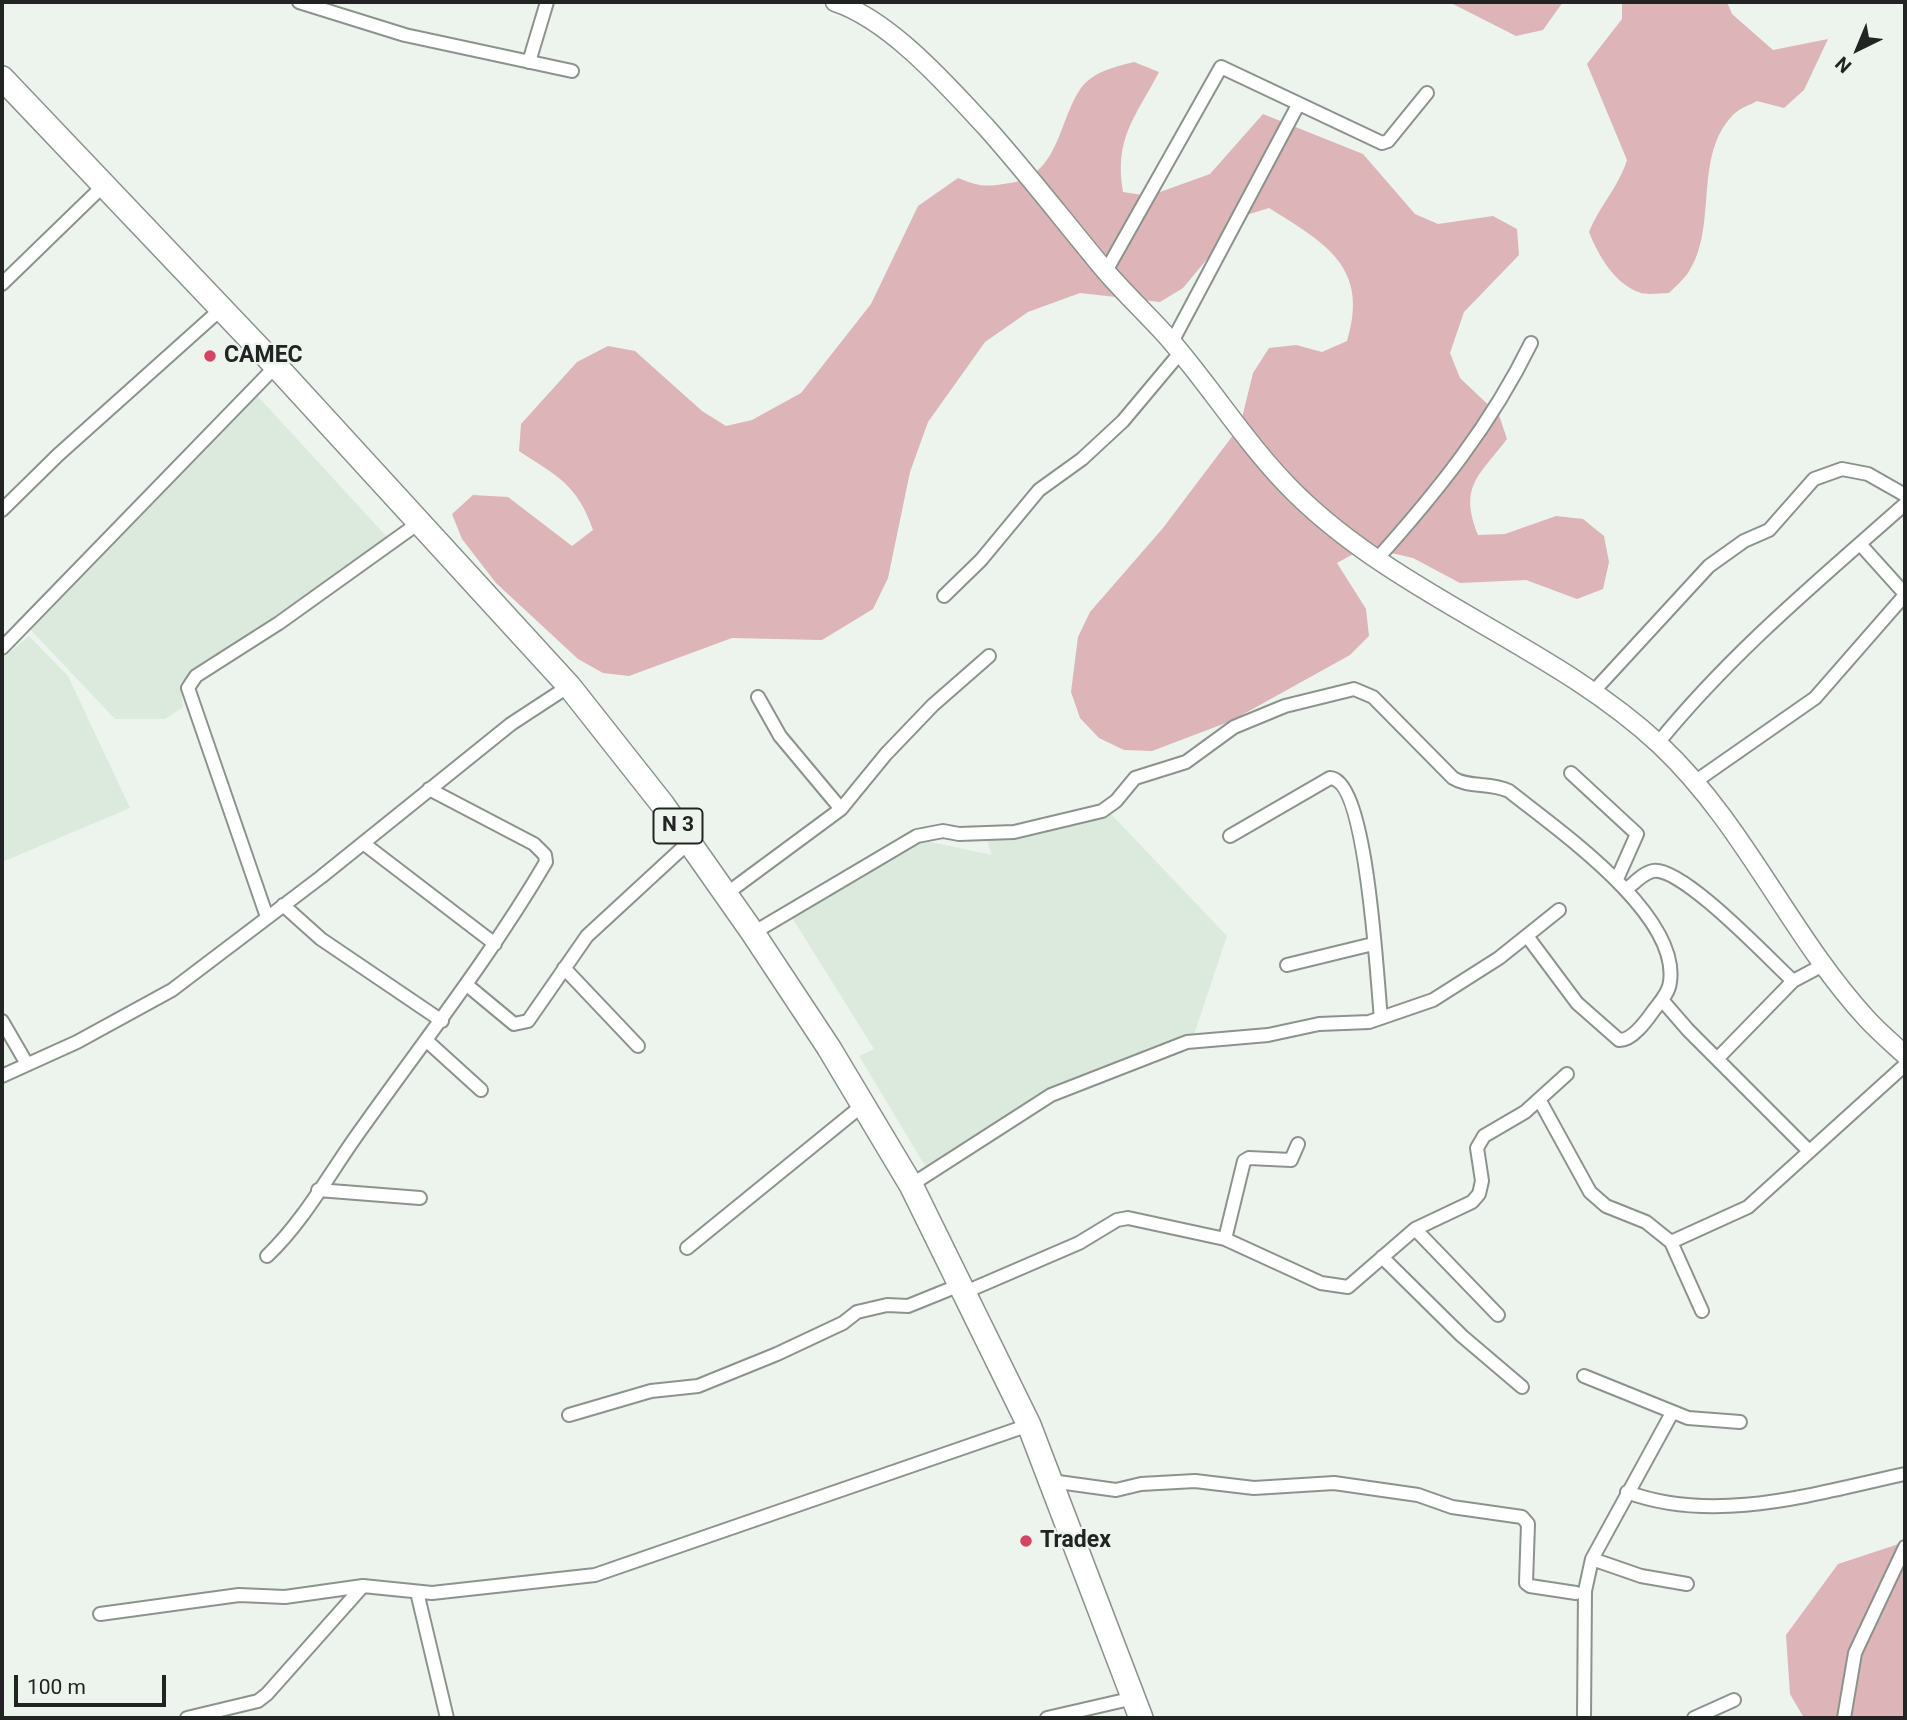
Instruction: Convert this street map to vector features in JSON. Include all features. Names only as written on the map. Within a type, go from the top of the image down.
[{"type":"highway","name":"N 3","points":[[2,78],[276,366],[569,686],[726,894],[864,1104],[911,1185],[1028,1424],[1137,1708]]},
{"type":"main road","points":[[835,2],[878,24],[946,83],[1015,160],[1106,271],[1176,347],[1294,492],[1337,532],[1592,692],[1658,743],[1696,781],[1737,833],[1825,964],[1866,1018],[1904,1055]]},
{"type":"street","points":[[299,2],[405,35],[572,71]]},
{"type":"street","points":[[529,62],[547,2]]},
{"type":"street","points":[[1106,271],[1217,69],[1225,67],[1382,144],[1427,93]]},
{"type":"street","points":[[944,596],[981,560],[1039,491],[1082,459],[1123,421],[1176,347],[1298,105]]},
{"type":"street","points":[[2,284],[104,185]]},
{"type":"street","points":[[2,510],[58,455],[221,309]]},
{"type":"street","points":[[1377,559],[1434,496],[1482,430],[1508,390],[1531,343]]},
{"type":"street","points":[[2,648],[276,366]]},
{"type":"street","points":[[1592,692],[1709,566],[1744,541],[1769,530],[1814,479],[1842,469],[1868,474],[1905,495]]},
{"type":"street","points":[[1658,743],[1706,687],[1782,610],[1905,504]]},
{"type":"street","points":[[267,917],[188,688],[196,677],[279,623],[420,522]]},
{"type":"street","points":[[1696,781],[1815,698],[1905,594],[1860,544]]},
{"type":"street","points":[[726,894],[841,809],[886,754],[933,705],[989,656]]},
{"type":"street","points":[[2,1076],[77,1042],[172,989],[283,905],[511,724],[569,686]]},
{"type":"street","points":[[753,933],[917,836],[943,831],[959,834],[1014,832],[1102,811],[1116,801],[1135,778],[1186,762],[1234,727],[1285,706],[1354,689],[1373,697],[1453,778],[1462,783],[1499,786],[1509,791],[1617,879],[1666,945],[1670,982],[1662,1000],[1628,1038],[1619,1040],[1577,1003],[1527,936]]},
{"type":"street","points":[[758,697],[780,736],[841,809]]},
{"type":"street","points":[[1572,774],[1637,834],[1617,879]]},
{"type":"street","points":[[1230,836],[1330,778],[1335,778],[1352,802],[1364,849],[1381,1018]]},
{"type":"street","points":[[267,1256],[291,1230],[442,1021],[495,944],[546,862],[545,855],[534,844],[429,789]]},
{"type":"street","points":[[467,985],[514,1024],[521,1025],[528,1021],[587,936],[689,842]]},
{"type":"street","points":[[362,843],[495,944]]},
{"type":"street","points":[[1626,890],[1650,871],[1663,872],[1717,907],[1793,981]]},
{"type":"street","points":[[283,905],[321,939],[442,1021]]},
{"type":"street","points":[[911,1185],[1051,1095],[1187,1042],[1268,1035],[1305,1026],[1368,1022],[1450,992],[1559,910]]},
{"type":"street","points":[[1287,965],[1373,944]]},
{"type":"street","points":[[1717,1059],[1793,981],[1825,964]]},
{"type":"street","points":[[564,968],[638,1046]]},
{"type":"street","points":[[1662,1000],[1810,1152]]},
{"type":"street","points":[[2,1021],[27,1065]]},
{"type":"street","points":[[427,1041],[481,1090]]},
{"type":"street","points":[[1671,1242],[1748,1207],[1810,1152],[1904,1055]]},
{"type":"street","points":[[569,1415],[651,1391],[698,1386],[778,1354],[843,1323],[857,1312],[887,1305],[908,1307],[961,1289],[1079,1243],[1117,1220],[1141,1220],[1225,1239],[1339,1288],[1348,1287],[1415,1229],[1472,1202],[1479,1194],[1482,1181],[1477,1156],[1484,1136],[1540,1101],[1567,1074]]},
{"type":"street","points":[[1540,1101],[1590,1192],[1606,1206],[1646,1222],[1671,1242],[1702,1311]]},
{"type":"street","points":[[687,1248],[864,1104]]},
{"type":"street","points":[[1225,1239],[1244,1161],[1250,1158],[1291,1160],[1298,1144]]},
{"type":"street","points":[[318,1190],[420,1198]]},
{"type":"street","points":[[1415,1229],[1498,1315]]},
{"type":"street","points":[[1382,1257],[1462,1336],[1522,1387]]},
{"type":"street","points":[[1584,1376],[1688,1418],[1740,1422]]},
{"type":"street","points":[[1584,1718],[1585,1591],[1592,1559],[1672,1413]]},
{"type":"street","points":[[100,1614],[239,1595],[285,1597],[363,1586],[417,1592],[570,1580],[595,1575],[1028,1424]]},
{"type":"street","points":[[1627,1492],[1654,1502],[1683,1505],[1753,1504],[1905,1475]]},
{"type":"street","points":[[1051,1480],[1116,1490],[1141,1484],[1195,1482],[1254,1488],[1334,1483],[1418,1495],[1452,1507],[1522,1517],[1528,1524],[1526,1583],[1530,1586],[1576,1593]]},
{"type":"street","points":[[1844,1718],[1855,1653],[1905,1547]]},
{"type":"street","points":[[1592,1559],[1641,1576],[1687,1584]]},
{"type":"street","points":[[187,1718],[258,1701],[363,1586]]},
{"type":"street","points":[[417,1592],[447,1718]]},
{"type":"street","points":[[1694,1718],[1734,1700]]},
{"type":"street","points":[[1048,1718],[1137,1708]]},
{"type":"shaded area","points":[[1449,2],[1563,2],[1543,30],[1516,36]]},
{"type":"shaded area","points":[[1622,2],[1727,2],[1732,14],[1773,50],[1828,39],[1804,90],[1784,108],[1757,101],[1736,112],[1721,131],[1709,170],[1702,235],[1697,255],[1688,273],[1669,293],[1641,293],[1623,283],[1597,250],[1589,232],[1627,160],[1587,64],[1622,19]]},
{"type":"shaded area","points":[[1134,62],[1159,72],[1124,142],[1121,157],[1123,192],[1149,196],[1210,174],[1263,114],[1363,154],[1415,214],[1438,224],[1493,216],[1517,229],[1519,255],[1464,312],[1450,353],[1460,378],[1499,415],[1507,439],[1474,483],[1470,505],[1473,518],[1478,535],[1505,534],[1556,516],[1583,519],[1604,536],[1609,562],[1603,589],[1577,599],[1526,580],[1460,583],[1413,558],[1366,547],[1337,563],[1366,609],[1369,636],[1350,655],[1231,721],[1152,751],[1124,750],[1099,738],[1080,718],[1071,692],[1078,637],[1090,612],[1163,528],[1240,426],[1253,373],[1269,348],[1296,345],[1322,352],[1347,341],[1353,315],[1352,294],[1347,276],[1338,260],[1308,233],[1269,208],[1243,216],[1183,288],[1160,302],[1080,293],[1028,312],[985,342],[928,422],[910,472],[888,578],[873,609],[822,640],[732,638],[629,676],[603,673],[578,659],[496,583],[462,539],[452,514],[473,495],[508,497],[572,546],[593,530],[580,502],[565,483],[519,451],[521,424],[577,362],[608,346],[635,351],[702,411],[726,426],[752,420],[801,393],[871,304],[918,206],[958,178],[989,186],[1026,178],[1039,170],[1048,159],[1073,101],[1086,82],[1105,71]]},
{"type":"shaded area","points":[[252,390],[387,537],[180,682],[183,707],[165,719],[115,719],[29,628]]},
{"type":"shaded area","points":[[29,636],[68,676],[130,808],[2,862],[2,659]]},
{"type":"shaded area","points":[[1109,812],[1227,936],[1194,1035],[1033,1097],[928,1171],[859,1056],[874,1049],[791,916],[921,840],[992,855],[987,840]]},
{"type":"shaded area","points":[[1905,1542],[1905,1718],[1804,1718],[1790,1694],[1786,1635],[1838,1564]]},
{"type":"place","name":"CAMEC","points":[[210,356]]},
{"type":"place","name":"Tradex","points":[[1026,1541]]}]
